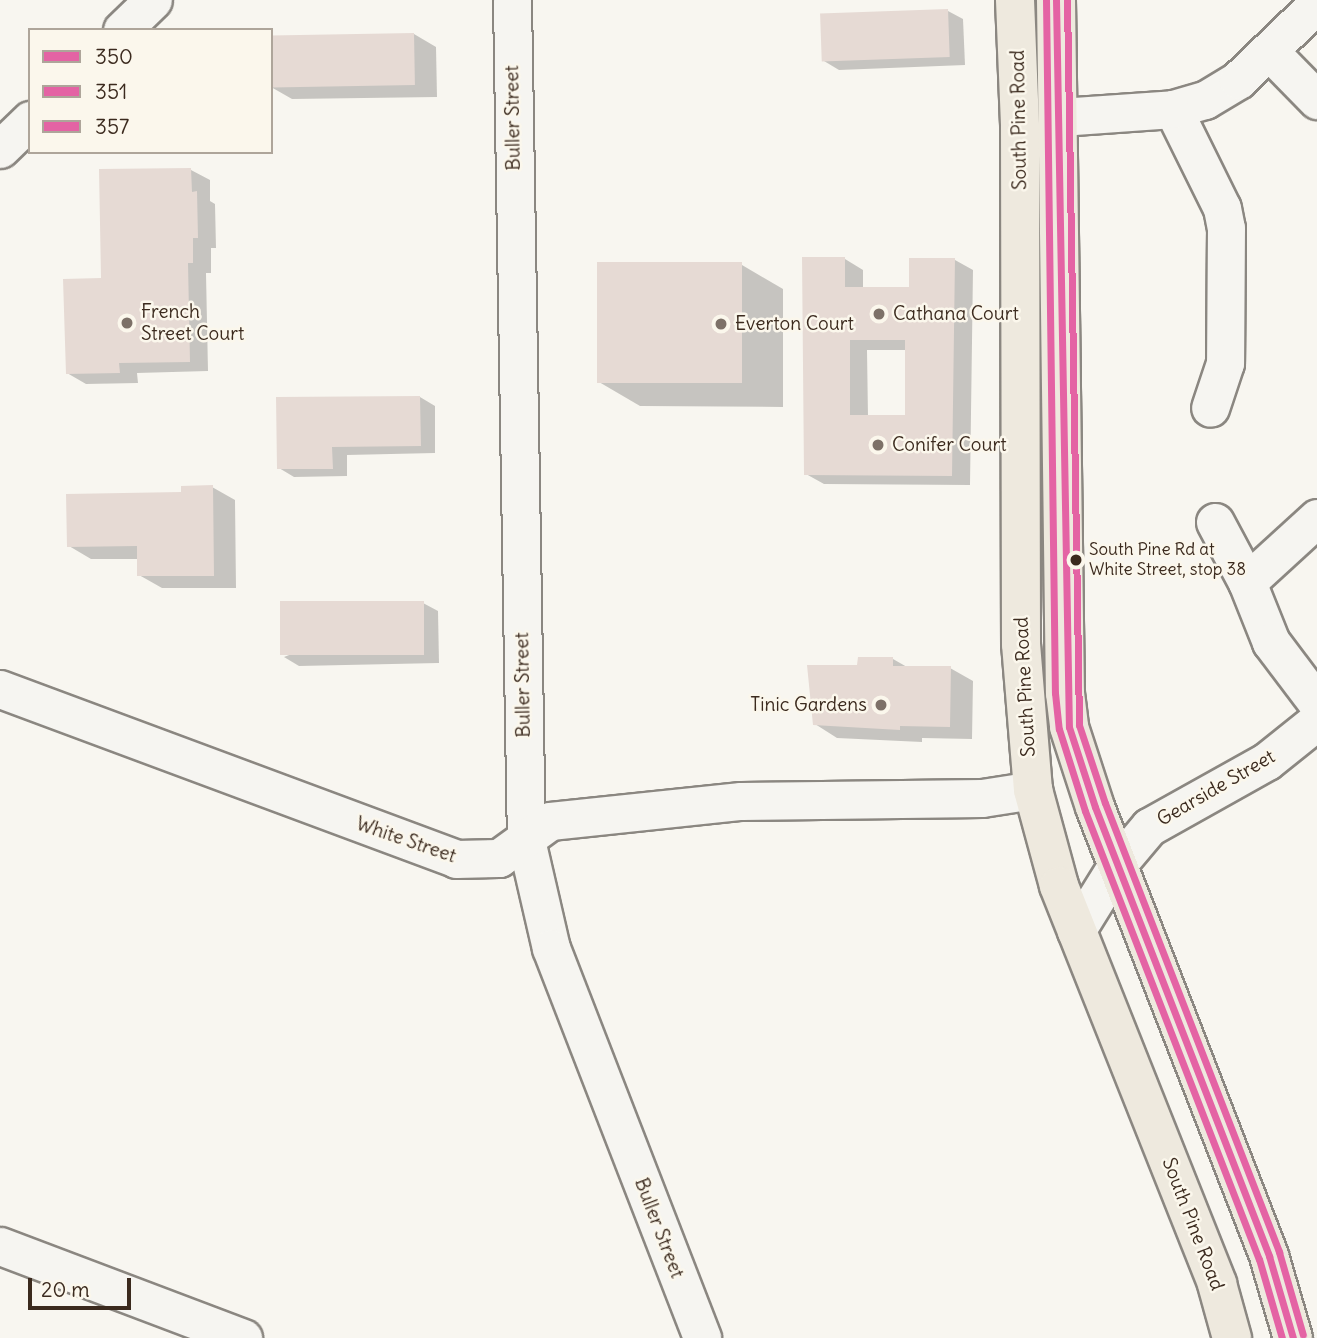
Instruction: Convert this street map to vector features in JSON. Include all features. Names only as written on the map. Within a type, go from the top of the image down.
[{"type":"highway","name":"South Pine Road","points":[[1015,0],[1020,127],[1022,656],[1033,790],[1076,930],[1217,1284],[1232,1338]]},
{"type":"highway","name":"South Pine Road","points":[[1056,0],[1060,117],[1065,693],[1075,753],[1269,1256],[1293,1338]]},
{"type":"street","points":[[124,28],[153,0]]},
{"type":"street","name":"Buller Street","points":[[512,0],[526,840],[551,948],[702,1338]]},
{"type":"street","points":[[1060,117],[1173,109],[1222,91],[1269,51],[1305,6]]},
{"type":"street","points":[[1269,51],[1317,100]]},
{"type":"street","points":[[1173,109],[1222,208],[1226,228],[1225,363],[1210,408]]},
{"type":"street","points":[[0,149],[28,122]]},
{"type":"street","points":[[1247,582],[1317,518]]},
{"type":"street","points":[[1215,522],[1247,582],[1271,642],[1317,703]]},
{"type":"street","name":"White Street","points":[[0,689],[456,859],[499,858],[550,821],[741,802],[982,798],[1033,790]]},
{"type":"street","name":"Gearside Street","points":[[1076,930],[1117,864],[1149,827],[1267,761],[1317,721]]},
{"type":"street","points":[[0,1246],[243,1338]]},
{"type":"building","points":[[948,9],[950,57],[822,61],[820,13]]},
{"type":"building","points":[[414,33],[415,85],[273,87],[273,35]]},
{"type":"building","points":[[191,168],[192,192],[197,191],[198,238],[193,238],[193,263],[188,263],[190,362],[119,363],[120,373],[66,374],[63,279],[101,278],[99,169]]},
{"type":"building","points":[[802,257],[845,257],[845,287],[909,287],[909,258],[955,258],[952,476],[804,475]],"holes":[[[850,340],[905,340],[905,415],[850,415]]]},
{"type":"building","name":"Everton Court","points":[[597,262],[742,262],[742,383],[597,383]]},
{"type":"building","points":[[420,396],[421,446],[332,447],[333,469],[277,469],[276,397]]},
{"type":"building","points":[[213,485],[214,576],[137,576],[137,546],[67,547],[66,494],[181,492],[181,486]]},
{"type":"building","points":[[280,601],[424,601],[424,655],[280,655]]},
{"type":"building","name":"Tinic Gardens","points":[[858,657],[893,657],[893,666],[951,666],[950,727],[900,726],[900,730],[813,725],[807,665],[857,665]]},
{"type":"transit line","name":"351","points":[[1046,0],[1055,693],[1059,729],[1085,811],[1259,1259],[1282,1338]]},
{"type":"transit line","name":"350","points":[[1056,0],[1069,727],[1095,807],[1269,1256],[1293,1338]]},
{"type":"transit line","name":"357","points":[[1067,0],[1079,725],[1105,803],[1279,1252],[1303,1335]]},
{"type":"place","name":"Cathana Court","points":[[879,314]]},
{"type":"place","name":"French Street Court","points":[[127,323]]},
{"type":"place","name":"Everton Court","points":[[721,324]]},
{"type":"place","name":"Conifer Court","points":[[878,445]]},
{"type":"place","name":"South Pine Rd at White Street, stop 38","points":[[1076,560]]},
{"type":"place","name":"Tinic Gardens","points":[[881,705]]}]
